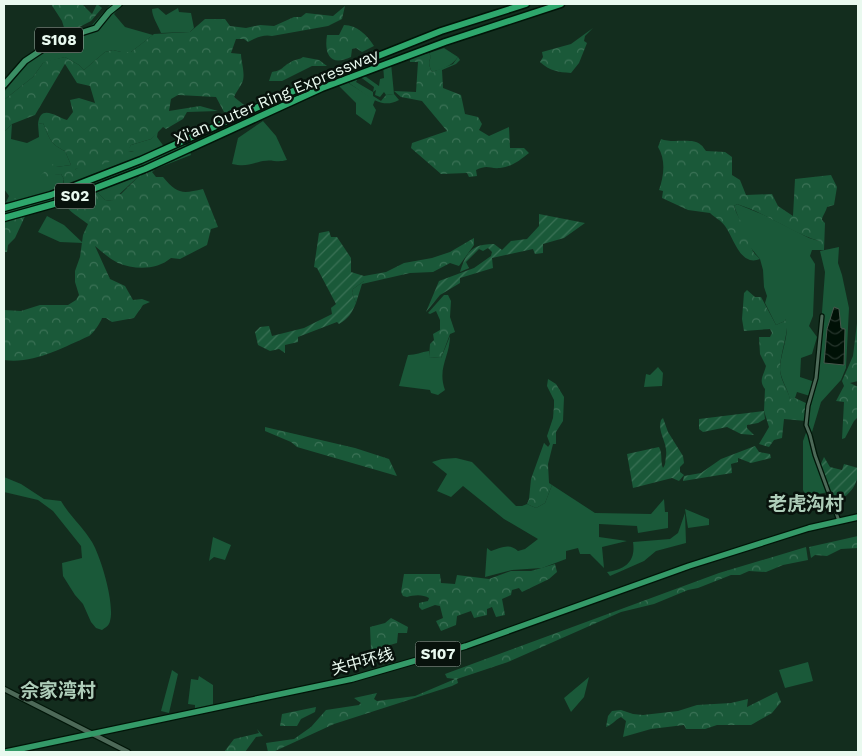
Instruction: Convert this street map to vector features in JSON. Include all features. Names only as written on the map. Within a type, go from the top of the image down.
[{"type":"highway","name":"Xi'an Outer Ring Expressway","points":[[4,208],[51,195],[142,160],[320,79],[453,27],[526,4]]},
{"type":"highway","name":"Xi'an Outer Ring Expressway","points":[[4,218],[54,204],[145,169],[226,131],[347,79],[445,42],[561,4]]},
{"type":"highway","name":"关中环线","points":[[24,752],[352,679],[466,646],[689,566],[809,528],[858,518]]},
{"type":"highway","name":"关中环线","points":[[6,752],[97,736],[353,683],[467,650],[690,570],[800,534],[858,518]]},
{"type":"main road","name":"S108","points":[[4,85],[25,61],[55,41],[96,28],[109,12],[119,4]]},
{"type":"street","points":[[822,316],[816,378],[808,406],[806,425],[817,463],[839,521]]},
{"type":"street","points":[[4,689],[128,752]]},
{"type":"green space","points":[[51,4],[82,4],[92,14],[97,4],[102,8],[91,21],[66,34],[62,21]]},
{"type":"green space","points":[[111,4],[119,4],[120,7],[114,14],[125,27],[153,35],[131,52],[113,50],[105,52],[84,70],[65,57],[43,63],[33,77],[4,100],[4,92],[33,56],[92,25]]},
{"type":"green space","points":[[345,6],[342,19],[328,26],[263,36],[248,42],[244,39],[236,39],[231,53],[241,54],[244,76],[234,97],[253,112],[224,112],[216,97],[178,95],[171,99],[169,111],[200,106],[218,111],[187,112],[183,119],[166,129],[163,127],[151,139],[131,145],[128,151],[136,152],[87,170],[83,168],[75,169],[90,182],[92,193],[98,193],[105,200],[112,201],[114,194],[121,194],[140,175],[155,170],[152,172],[156,177],[163,177],[176,190],[190,192],[203,189],[218,227],[211,229],[207,245],[180,259],[171,258],[153,267],[139,268],[118,263],[95,246],[110,279],[125,286],[133,300],[142,299],[150,302],[143,305],[134,318],[112,322],[102,318],[90,335],[48,354],[26,360],[4,360],[4,310],[21,311],[40,305],[68,305],[76,300],[79,295],[75,282],[75,271],[80,257],[83,235],[88,224],[64,204],[61,193],[64,179],[61,174],[46,178],[40,185],[41,175],[53,164],[56,167],[71,165],[65,151],[56,146],[51,140],[43,123],[38,124],[39,118],[45,113],[54,114],[67,120],[73,112],[70,100],[79,98],[95,103],[90,86],[77,83],[65,64],[35,115],[12,124],[4,132],[4,100],[33,77],[43,63],[47,61],[65,57],[84,70],[105,52],[113,50],[131,52],[154,34],[190,32],[205,19],[225,19],[230,26],[246,28],[260,25],[274,26],[294,17],[301,17],[306,13],[333,16]]},
{"type":"green space","points":[[158,8],[166,15],[178,8],[179,12],[191,13],[194,28],[190,32],[161,33],[152,12],[152,9]]},
{"type":"green space","points":[[344,25],[349,25],[361,31],[374,46],[362,52],[356,48],[352,49],[351,57],[344,60],[330,57],[326,42],[327,35],[339,35]]},
{"type":"green space","points":[[593,28],[585,36],[584,41],[587,43],[579,63],[571,73],[554,70],[540,62],[543,57],[542,52],[571,44]]},
{"type":"green space","points":[[444,48],[458,57],[450,65],[432,72],[429,64],[431,57],[429,53]]},
{"type":"green space","points":[[429,53],[431,57],[429,64],[432,72],[453,64],[458,57],[460,60],[456,64],[442,70],[443,88],[461,95],[465,114],[478,117],[482,124],[479,130],[489,136],[509,127],[510,148],[524,148],[529,153],[516,163],[500,168],[483,167],[476,170],[477,176],[469,177],[467,173],[441,174],[411,148],[412,143],[447,131],[422,101],[401,97],[394,91],[416,92],[418,62],[410,62],[410,57]]},
{"type":"green space","points":[[303,57],[319,60],[327,66],[312,66],[282,81],[269,81],[272,72]]},
{"type":"green space","points":[[391,63],[394,94],[386,95],[384,92],[380,97],[375,95],[376,90],[373,92],[374,87],[359,76],[362,74],[379,86],[380,79],[384,78],[383,65]]},
{"type":"green space","points":[[359,76],[356,82],[373,92],[373,96],[381,101],[386,95],[394,94],[399,100],[392,103],[379,102],[347,82]]},
{"type":"green space","points":[[347,82],[375,100],[373,105],[376,110],[371,125],[356,114],[356,103],[339,86]]},
{"type":"green space","points":[[263,121],[276,136],[287,160],[245,165],[232,164],[238,138]]},
{"type":"green space","points":[[43,123],[51,140],[56,146],[65,151],[71,165],[56,167],[49,175],[61,174],[64,179],[61,198],[52,208],[26,216],[27,211],[12,202],[6,202],[9,196],[4,189],[4,132],[12,124],[11,139],[27,143],[39,137],[38,124]]},
{"type":"green space","points":[[158,131],[157,137],[165,148],[180,141],[189,147],[191,155],[140,175],[112,201],[105,200],[98,193],[92,192],[75,169],[134,151],[127,151],[131,145],[151,139]]},
{"type":"green space","points":[[661,139],[693,141],[702,145],[706,151],[725,152],[732,157],[732,175],[740,180],[746,195],[772,194],[778,206],[793,216],[795,179],[831,175],[837,187],[834,205],[827,207],[822,218],[825,223],[824,250],[819,250],[819,241],[737,204],[734,206],[735,210],[748,235],[752,250],[760,259],[747,259],[738,250],[723,224],[710,213],[688,210],[662,198],[663,191],[659,190],[663,174],[663,163],[658,147]]},
{"type":"green space","points":[[13,198],[34,200],[15,238],[8,245],[7,252],[4,252],[4,203],[12,202]]},
{"type":"green space","points":[[737,204],[819,241],[819,250],[812,250],[810,256],[815,264],[813,316],[809,326],[817,337],[812,354],[801,358],[800,377],[815,382],[810,396],[797,392],[795,398],[790,400],[780,370],[787,331],[786,319],[776,325],[765,303],[767,296],[760,259],[750,247],[734,206]]},
{"type":"green space","points":[[539,214],[585,223],[564,238],[543,244],[543,253],[535,254],[533,249],[492,258],[493,268],[460,278],[460,283],[440,295],[426,312],[439,281],[474,268],[491,256],[492,252],[488,248],[483,251],[479,249],[466,262],[469,268],[460,272],[471,250],[486,244],[494,244],[502,250],[511,241],[527,239],[539,226]]},
{"type":"green space","points":[[47,216],[64,225],[83,243],[60,242],[38,232]]},
{"type":"green space","points":[[329,231],[331,237],[337,237],[351,258],[351,272],[364,276],[364,281],[353,289],[352,293],[356,303],[351,313],[339,324],[337,322],[298,337],[298,342],[285,345],[285,353],[279,349],[270,351],[258,345],[255,332],[260,327],[269,326],[272,336],[304,328],[332,314],[331,308],[336,304],[317,268],[314,267],[319,233]]},
{"type":"green space","points":[[474,238],[474,245],[459,266],[450,263],[433,272],[410,273],[362,284],[356,303],[352,293],[353,289],[364,281],[364,276],[386,272],[404,263],[432,258],[450,252]]},
{"type":"green space","points":[[839,247],[838,263],[849,308],[846,368],[841,380],[821,402],[812,432],[815,456],[829,492],[806,496],[803,490],[803,441],[807,430],[811,397],[817,379],[825,272],[820,251]]},
{"type":"green space","points":[[747,290],[755,297],[761,297],[776,325],[785,321],[787,317],[787,330],[780,363],[781,377],[790,399],[795,398],[808,404],[806,421],[784,419],[782,438],[774,440],[769,447],[759,444],[769,427],[764,411],[765,389],[762,383],[766,366],[760,354],[759,337],[770,337],[772,333],[770,329],[744,331],[742,319],[744,293]]},
{"type":"green space","points":[[444,295],[448,295],[451,301],[450,317],[455,332],[450,334],[441,358],[429,357],[430,344],[434,340],[433,334],[440,330],[440,320],[436,311],[428,313]]},
{"type":"green space","points":[[858,315],[858,381],[850,383],[858,387],[858,417],[845,438],[842,439],[844,402],[836,401],[844,386],[842,381],[853,356]]},
{"type":"green space","points":[[450,336],[442,375],[445,390],[438,395],[431,393],[430,390],[399,386],[408,355],[429,351],[429,357],[441,358]]},
{"type":"green space","points":[[658,367],[663,373],[662,386],[644,387],[646,374],[650,375]]},
{"type":"green space","points":[[548,379],[556,384],[564,397],[563,421],[556,432],[556,444],[553,444],[548,464],[549,483],[552,485],[545,503],[536,508],[527,504],[531,479],[544,443],[548,447],[550,444],[547,436],[553,418],[554,400],[547,386]]},
{"type":"green space","points":[[764,411],[765,419],[758,423],[747,425],[747,428],[754,435],[741,434],[727,427],[703,432],[699,429],[699,419]]},
{"type":"green space","points":[[663,418],[668,432],[683,456],[684,463],[680,467],[680,472],[684,475],[679,481],[672,478],[633,488],[627,454],[659,447],[663,468],[665,465],[666,446],[660,429]]},
{"type":"green space","points":[[265,427],[355,448],[389,459],[397,476],[297,447],[291,442],[265,431]]},
{"type":"green space","points":[[755,446],[759,452],[770,454],[771,458],[751,463],[738,458],[738,462],[731,464],[732,473],[683,481],[684,476],[701,473],[721,459]]},
{"type":"green space","points":[[824,457],[830,467],[842,470],[844,464],[858,468],[857,480],[850,492],[838,503],[837,511],[820,466]]},
{"type":"green space","points":[[456,458],[472,462],[516,506],[527,504],[536,508],[545,503],[552,485],[595,513],[651,514],[664,499],[665,512],[668,512],[668,528],[638,533],[637,526],[599,524],[599,537],[627,541],[602,547],[604,568],[590,554],[580,554],[578,548],[566,551],[566,559],[542,568],[512,570],[485,577],[487,548],[491,551],[509,546],[518,551],[525,549],[538,539],[504,519],[463,486],[451,497],[437,491],[447,474],[432,462]]},
{"type":"green space","points":[[4,477],[21,484],[44,499],[61,501],[92,542],[103,569],[111,604],[110,623],[102,630],[96,628],[91,622],[83,604],[63,576],[62,563],[82,558],[81,546],[53,511],[38,500],[4,492]]},
{"type":"green space","points":[[685,509],[709,519],[709,525],[688,528]]},
{"type":"green space","points":[[685,513],[686,543],[656,551],[644,561],[610,576],[607,572],[619,569],[631,559],[633,555],[633,542],[670,539],[678,533]]},
{"type":"green space","points":[[858,536],[858,548],[841,549],[827,556],[815,555],[811,558],[809,547]]},
{"type":"green space","points":[[213,537],[231,545],[225,560],[214,557],[209,561]]},
{"type":"green space","points":[[806,547],[808,560],[783,565],[766,572],[749,571],[740,575],[731,575],[654,604],[621,612],[508,662],[457,679],[458,683],[452,686],[334,724],[273,752],[268,752],[266,743],[294,739],[311,727],[326,710],[359,705],[361,703],[354,698],[377,693],[374,699],[377,701],[415,696],[455,679],[447,678],[445,674],[719,573]]},
{"type":"green space","points":[[555,564],[557,572],[549,579],[522,592],[519,588],[512,590],[511,595],[502,599],[505,615],[496,617],[492,607],[487,609],[487,615],[474,618],[471,611],[457,616],[456,625],[441,631],[436,621],[443,618],[440,606],[435,605],[422,610],[419,607],[419,603],[428,601],[429,598],[418,595],[407,597],[403,596],[401,592],[404,574],[440,574],[441,583],[455,584],[457,575],[489,579],[511,571],[531,571]]},
{"type":"green space","points":[[391,618],[408,627],[407,633],[398,633],[397,643],[371,650],[370,627],[385,623]]},
{"type":"green space","points":[[808,662],[813,681],[785,688],[779,670]]},
{"type":"green space","points":[[172,670],[178,674],[169,713],[161,711]]},
{"type":"green space","points":[[199,676],[213,685],[213,708],[195,710],[195,705],[188,704],[191,679],[198,680]]},
{"type":"green space","points":[[589,677],[584,697],[571,712],[564,698]]},
{"type":"green space","points":[[777,692],[781,702],[772,713],[751,725],[717,725],[705,729],[686,729],[684,725],[651,729],[623,737],[626,721],[621,717],[606,727],[608,716],[612,711],[621,710],[643,715],[678,711],[697,705],[731,703],[748,699],[747,707]]},
{"type":"green space","points":[[316,707],[315,712],[301,719],[297,726],[280,726],[282,714]]},
{"type":"green space","points":[[257,729],[263,736],[256,737],[245,752],[224,752],[234,739],[259,733]]},
{"type":"water","points":[[834,307],[839,309],[841,328],[845,329],[844,365],[824,363],[827,329]]},
{"type":"district","name":"老虎沟村","points":[[806,503]]},
{"type":"district","name":"佘家湾村","points":[[58,690]]}]
